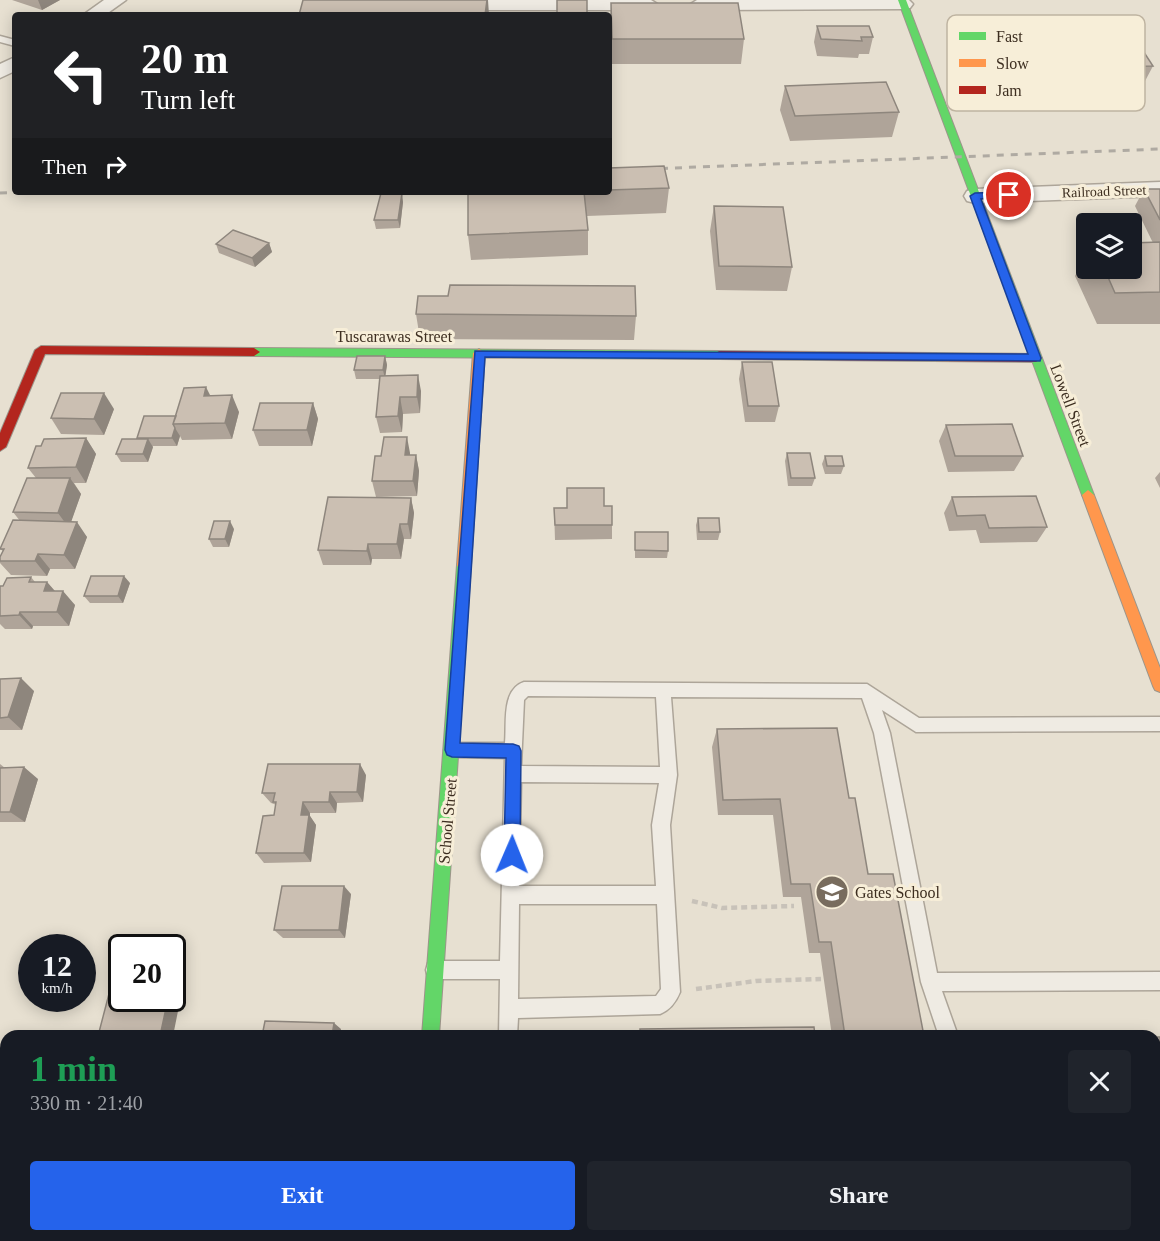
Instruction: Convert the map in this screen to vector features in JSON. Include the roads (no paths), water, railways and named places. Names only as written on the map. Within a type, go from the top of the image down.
[{"type":"street","points":[[97,12],[117,0]]},
{"type":"street","points":[[428,5],[903,2]]},
{"type":"street","name":"Lowell Street","points":[[903,2],[1160,686]]},
{"type":"street","name":"Railroad Street","points":[[975,196],[1160,189]]},
{"type":"street","name":"Tuscarawas Street","points":[[0,447],[41,350],[1036,358]]},
{"type":"street","name":"School Street","points":[[430,1030],[479,353]]},
{"type":"lane","points":[[508,1030],[513,751],[516,696],[524,690],[867,692],[916,725],[1160,724]]},
{"type":"lane","points":[[509,1009],[660,1005],[671,992],[661,825],[669,776],[663,690]]},
{"type":"lane","points":[[867,692],[882,733],[930,982],[946,1030]]},
{"type":"lane","points":[[452,750],[513,751]]},
{"type":"lane","points":[[513,774],[669,776]]},
{"type":"lane","points":[[512,895],[665,895]]},
{"type":"lane","points":[[434,970],[510,970]]},
{"type":"lane","points":[[930,982],[1160,981]]},
{"type":"railway","points":[[647,169],[1160,149]]},
{"type":"railway","points":[[0,193],[12,193]]},
{"type":"place","name":"Gates School","points":[[832,892]]}]
